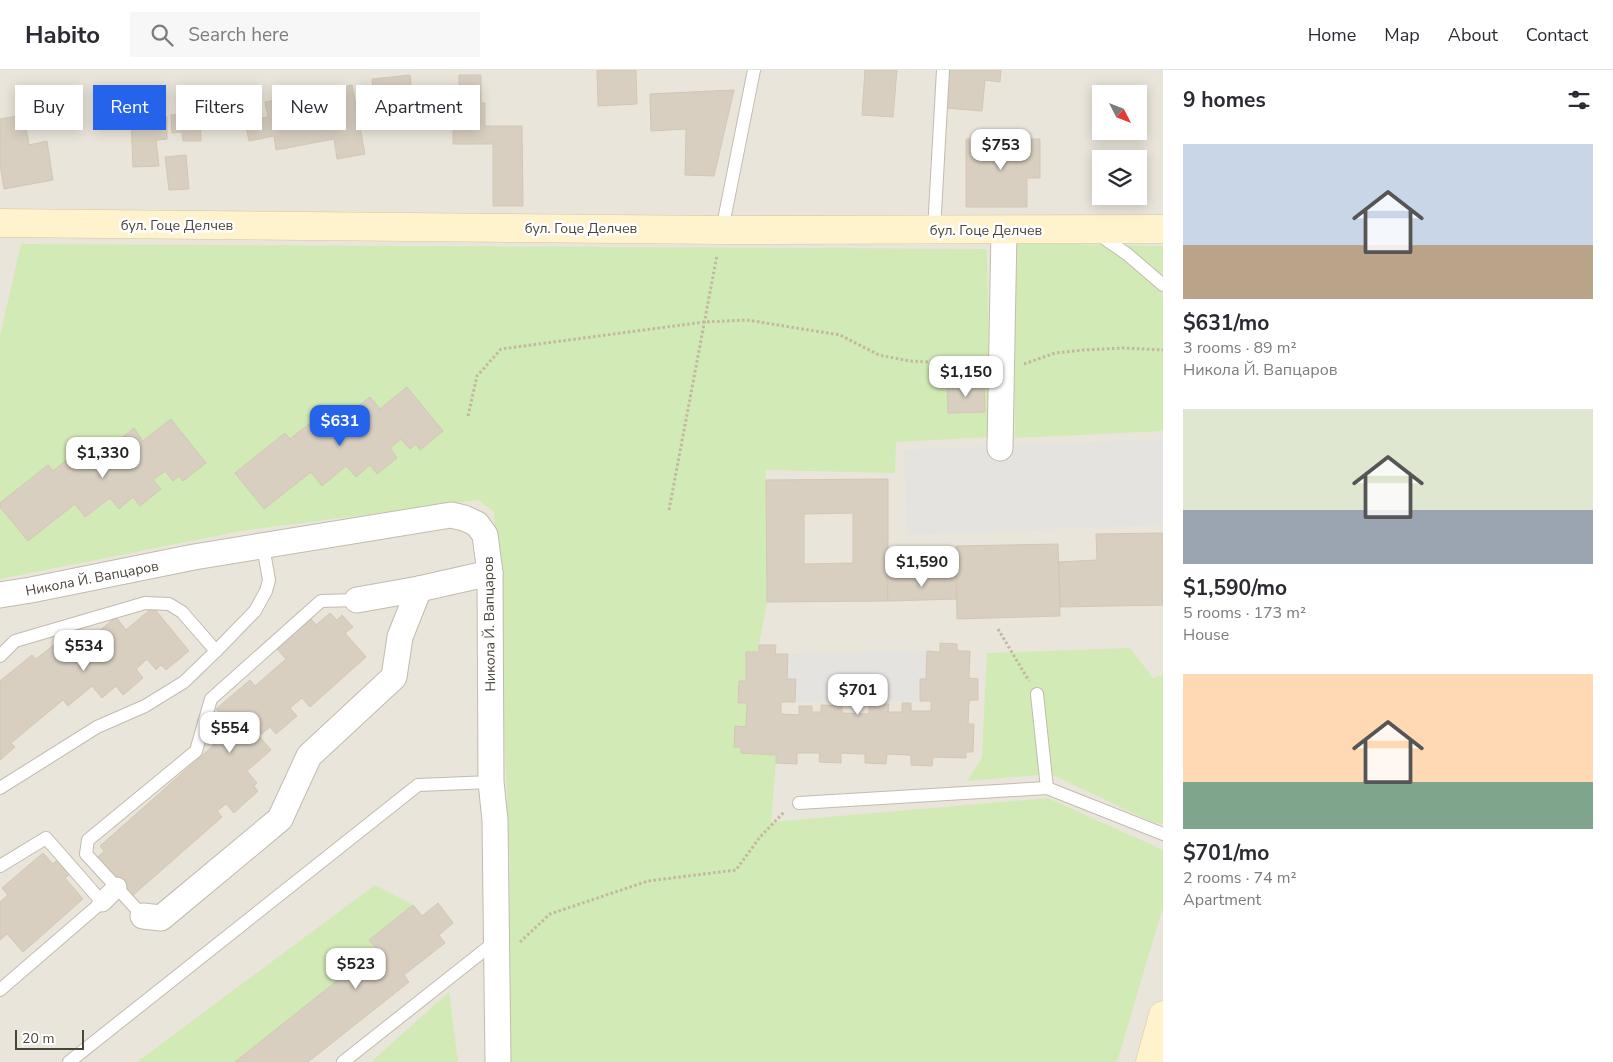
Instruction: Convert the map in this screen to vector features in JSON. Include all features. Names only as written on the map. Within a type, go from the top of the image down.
[{"type":"main road","name":"бул. Гоце Делчев","points":[[0,223],[722,230],[1163,229]]},
{"type":"main road","points":[[1150,1062],[1163,1015]]},
{"type":"street","points":[[1000,448],[1004,230]]},
{"type":"street","name":"Никола Й. Вапцаров","points":[[0,595],[263,546],[452,515],[477,524],[485,535],[490,572],[491,782],[495,820],[498,1062]]},
{"type":"street","points":[[358,600],[420,589],[490,572]]},
{"type":"street","points":[[143,916],[161,918],[280,819],[309,756],[394,677],[400,637],[420,589]]},
{"type":"street","points":[[102,902],[117,887]]},
{"type":"lane","points":[[722,230],[754,70]]},
{"type":"lane","points":[[934,230],[943,70]]},
{"type":"lane","points":[[1092,230],[1127,254],[1163,285]]},
{"type":"lane","points":[[0,788],[97,727],[145,706],[184,682],[255,611],[266,591],[269,580],[263,546]]},
{"type":"lane","points":[[143,916],[86,854],[88,840],[196,751],[211,699],[321,601],[358,600]]},
{"type":"lane","points":[[0,656],[15,641],[145,603],[169,604],[182,612],[216,651]]},
{"type":"lane","points":[[1037,694],[1047,788]]},
{"type":"lane","points":[[69,1062],[418,785],[491,782]]},
{"type":"lane","points":[[799,803],[1047,788],[1163,834]]},
{"type":"lane","points":[[0,866],[46,838],[102,902],[0,990]]},
{"type":"lane","points":[[343,1062],[496,946]]},
{"type":"path","points":[[669,510],[722,230]]},
{"type":"path","points":[[468,416],[477,376],[501,349],[704,322],[747,320],[781,325],[840,335],[879,355],[909,360],[966,364],[1001,372],[1055,353],[1123,348],[1163,350]]},
{"type":"path","points":[[998,630],[1037,694]]},
{"type":"path","points":[[496,946],[512,949],[550,914],[648,881],[736,870],[760,837],[782,812],[799,803]]},
{"type":"shaded area","points":[[0,70],[1163,70],[1163,1062],[0,1062]]},
{"type":"shaded area","points":[[1163,439],[1163,525],[907,535],[904,450]]},
{"type":"shaded area","points":[[927,651],[926,679],[920,679],[920,701],[795,702],[796,679],[787,679],[788,654]]},
{"type":"green space","points":[[1014,243],[1163,246],[1163,431],[1015,438]]},
{"type":"green space","points":[[21,244],[987,249],[990,437],[896,442],[895,473],[766,470],[767,602],[759,645],[776,763],[771,822],[1048,798],[1163,850],[1163,907],[1117,1062],[508,1062],[510,860],[494,512],[478,500],[241,531],[0,579],[0,336]]},
{"type":"green space","points":[[1130,648],[1153,678],[1163,675],[1163,824],[1152,822],[1051,774],[967,781],[982,757],[987,653]]},
{"type":"green space","points":[[375,885],[413,905],[370,940],[377,949],[235,1062],[137,1062]]},
{"type":"green space","points":[[449,992],[458,1062],[371,1062]]},
{"type":"building","points":[[597,70],[636,70],[637,104],[598,106]]},
{"type":"building","points":[[865,70],[897,70],[893,117],[862,115]]},
{"type":"building","points":[[949,70],[1001,70],[1000,82],[985,80],[982,111],[946,108]]},
{"type":"building","points":[[410,75],[411,85],[373,85],[372,79]]},
{"type":"building","points":[[459,75],[481,75],[481,103],[485,103],[485,126],[522,126],[523,206],[493,206],[493,144],[453,144],[453,130],[480,130],[480,85],[459,85]]},
{"type":"building","points":[[352,85],[356,106],[356,130],[360,130],[365,154],[337,159],[334,139],[276,150],[274,136],[249,141],[247,130],[262,130],[262,118],[268,117],[265,102],[272,101],[272,130],[346,130],[346,86]]},
{"type":"building","points":[[734,90],[714,176],[685,175],[686,129],[651,131],[650,94]]},
{"type":"building","points":[[171,115],[176,115],[176,130],[201,130],[201,141],[183,141],[182,132],[172,133]]},
{"type":"building","points":[[15,116],[15,130],[26,130],[29,145],[47,141],[53,180],[4,189],[0,164],[0,119]]},
{"type":"building","points":[[166,117],[167,139],[156,140],[159,166],[133,167],[131,130],[166,130]]},
{"type":"building","points":[[966,139],[1040,139],[1040,178],[1027,178],[1027,207],[966,207]]},
{"type":"building","points":[[186,155],[189,189],[169,190],[165,157]]},
{"type":"building","points":[[984,383],[985,412],[948,413],[947,384]]},
{"type":"building","points":[[407,387],[443,431],[420,450],[416,444],[410,449],[401,439],[390,448],[397,458],[377,474],[370,465],[356,477],[346,466],[322,486],[311,472],[264,509],[235,473],[285,433],[290,439],[313,421],[328,439],[344,427],[340,421],[370,397],[380,409]]},
{"type":"building","points":[[171,419],[206,463],[183,481],[179,476],[173,481],[165,471],[153,480],[161,489],[140,506],[133,497],[119,509],[110,498],[85,517],[75,504],[28,541],[0,507],[0,503],[48,465],[53,471],[76,452],[91,471],[107,458],[103,453],[134,428],[143,441]]},
{"type":"building","points":[[888,479],[888,601],[767,602],[766,480]],"holes":[[[853,513],[853,563],[804,564],[804,514]]]},
{"type":"building","points":[[1163,533],[1163,605],[1060,607],[1059,562],[1097,560],[1096,534]]},
{"type":"building","points":[[1058,544],[1060,616],[957,619],[956,546]]},
{"type":"building","points":[[956,574],[957,599],[888,601],[887,576]]},
{"type":"building","points":[[153,607],[189,651],[166,670],[161,665],[156,670],[147,659],[136,669],[143,678],[123,695],[116,686],[102,698],[92,686],[68,706],[63,700],[11,743],[15,747],[0,760],[0,681],[32,655],[36,659],[59,641],[75,660],[90,647],[86,642],[116,617],[126,630]]},
{"type":"building","points":[[330,613],[337,620],[342,615],[353,627],[345,633],[366,657],[310,707],[302,698],[290,708],[297,716],[276,734],[270,727],[259,736],[271,750],[247,771],[257,783],[254,786],[258,791],[234,813],[226,804],[217,811],[222,817],[131,897],[97,858],[104,851],[100,846],[214,745],[207,738],[226,720],[216,709],[250,680],[255,686],[286,659],[277,649],[311,619],[316,625]]},
{"type":"building","points":[[940,643],[957,644],[957,651],[970,651],[969,678],[978,679],[978,700],[969,700],[968,724],[974,724],[973,752],[966,752],[966,758],[933,757],[932,766],[911,765],[911,755],[887,754],[886,764],[865,763],[865,754],[841,753],[841,763],[819,762],[820,753],[797,753],[797,764],[776,763],[776,755],[741,753],[741,747],[734,747],[735,726],[746,727],[747,703],[738,703],[739,681],[746,681],[746,652],[759,652],[759,645],[776,645],[775,654],[788,654],[787,679],[796,679],[795,702],[781,702],[781,714],[799,715],[799,706],[812,706],[812,712],[821,712],[821,705],[842,706],[842,713],[869,714],[869,704],[889,704],[888,712],[902,712],[902,703],[911,703],[911,711],[931,711],[931,701],[920,701],[920,679],[926,679],[927,651],[940,652]]},
{"type":"building","points":[[43,853],[53,864],[60,857],[72,872],[65,878],[83,899],[23,952],[7,934],[0,940],[0,902],[8,895],[2,888]]},
{"type":"building","points":[[438,903],[453,923],[439,935],[445,943],[404,975],[409,982],[308,1062],[235,1062],[377,949],[369,940],[413,905],[422,916]]}]
